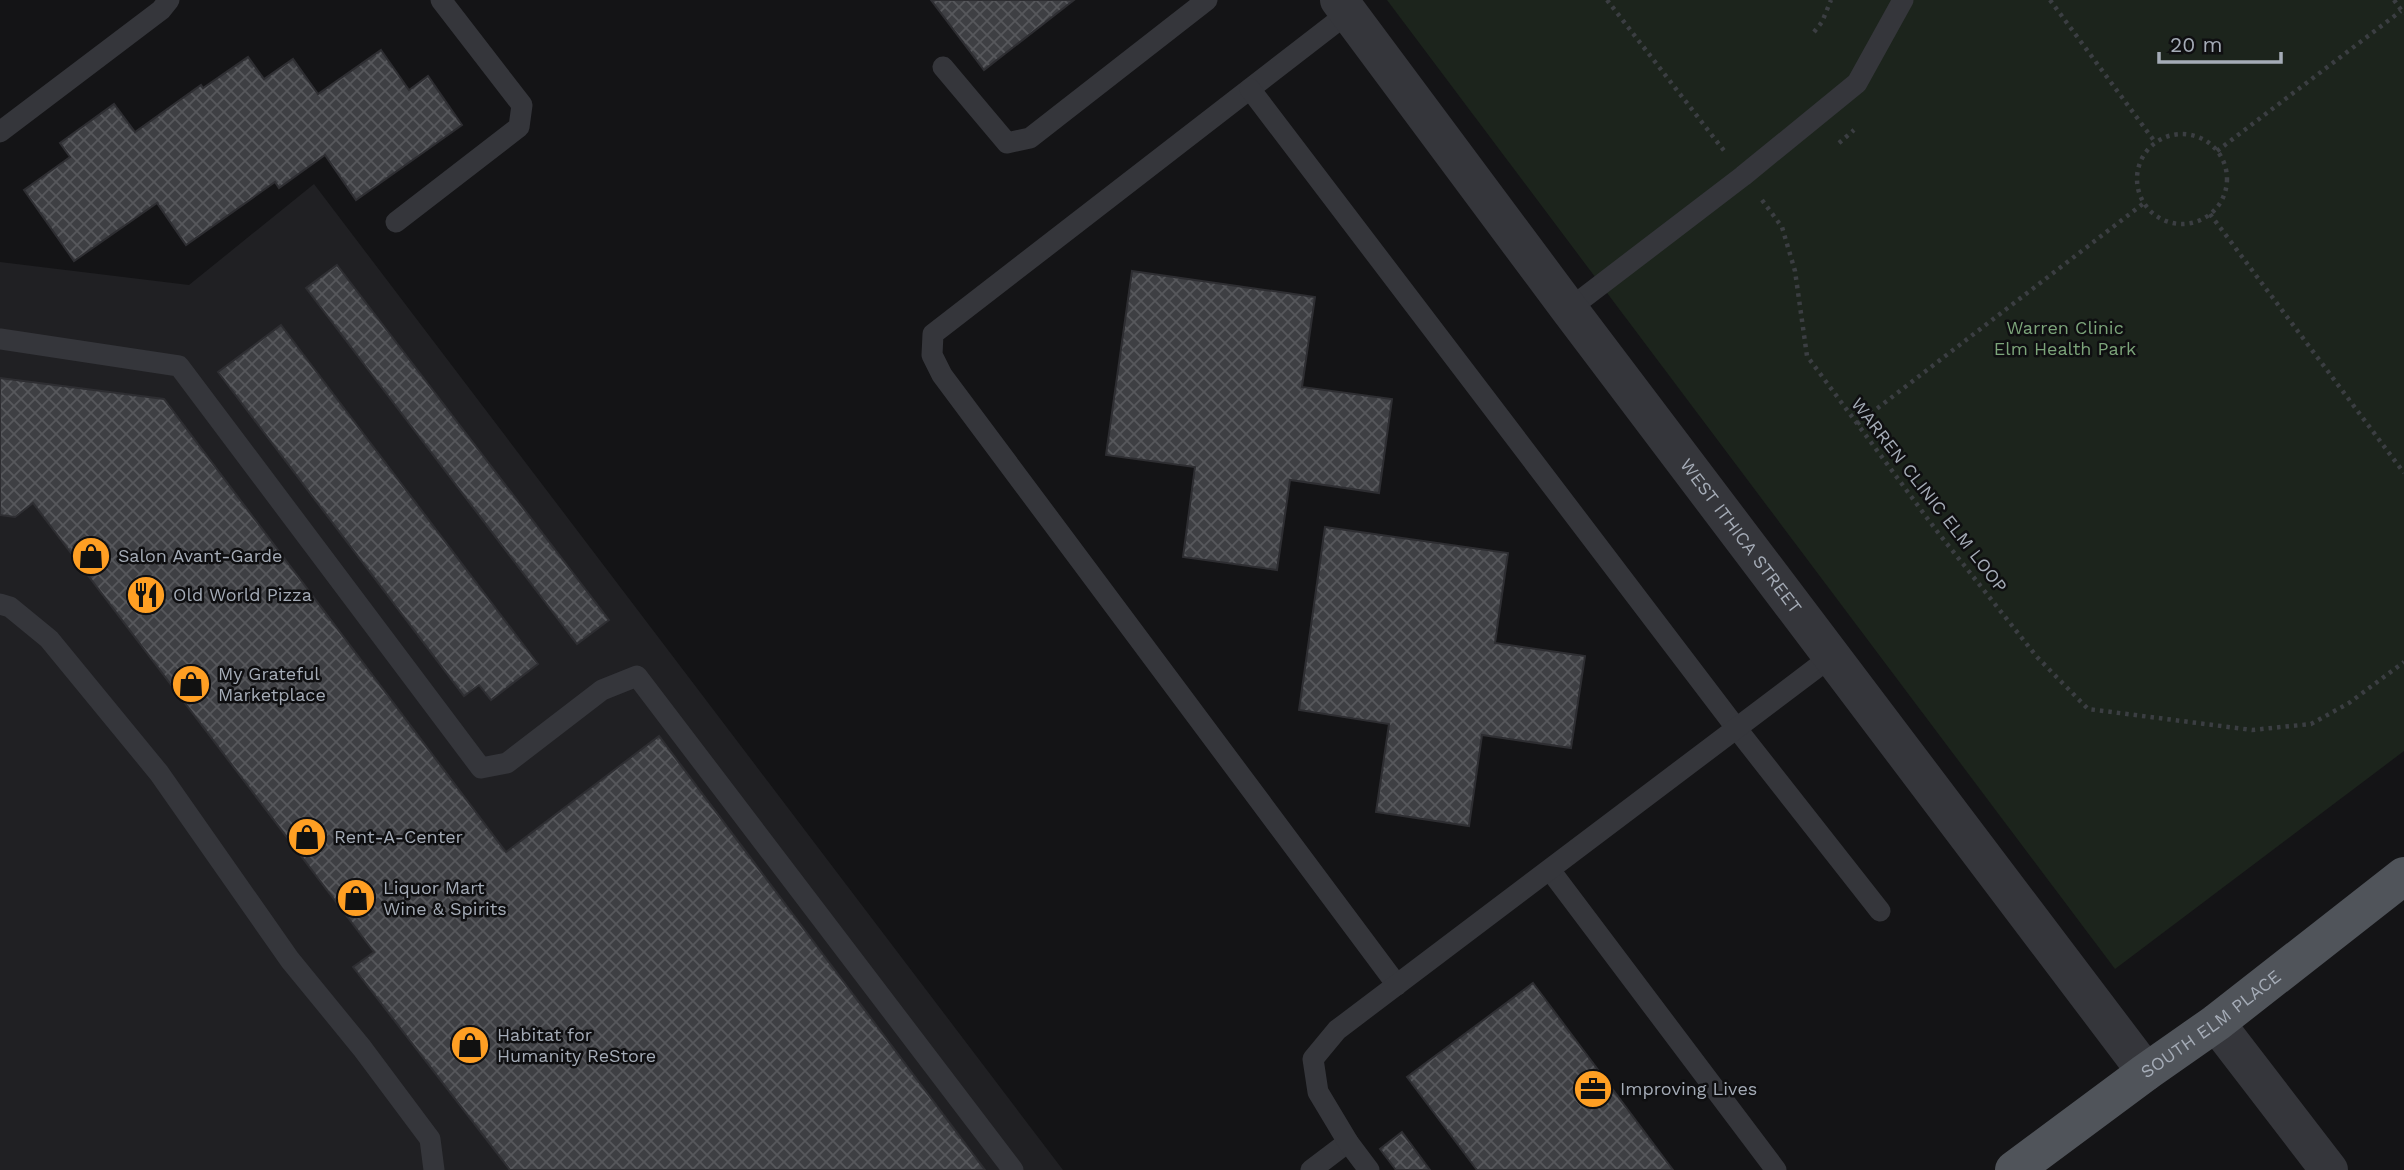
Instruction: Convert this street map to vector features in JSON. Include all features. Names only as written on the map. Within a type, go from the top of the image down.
[{"type":"main road","name":"SOUTH ELM PLACE","points":[[2014,1170],[2216,1023],[2404,876]]},
{"type":"street","name":"WEST ITHICA STREET","points":[[1344,6],[1569,309],[2146,1072]]},
{"type":"street","points":[[2216,1023],[2329,1170]]},
{"type":"lane","points":[[0,132],[161,10],[169,0]]},
{"type":"lane","points":[[396,222],[519,127],[522,105],[441,0]]},
{"type":"lane","points":[[943,67],[1007,143],[1030,138],[1206,0]]},
{"type":"lane","points":[[1569,309],[1743,176],[1857,83],[1903,0]]},
{"type":"lane","points":[[1344,6],[1250,89],[933,334],[932,355],[942,375],[1397,985]]},
{"type":"lane","points":[[1250,89],[1737,729],[1880,911]]},
{"type":"lane","points":[[0,339],[179,366],[481,768],[507,763],[602,690],[637,676],[1013,1170]]},
{"type":"lane","points":[[0,604],[10,607],[49,639],[159,773],[290,960],[362,1048],[430,1139],[434,1170]]},
{"type":"lane","points":[[1368,1170],[1318,1093],[1313,1059],[1337,1030],[1832,656]]},
{"type":"lane","points":[[1550,870],[1776,1170]]},
{"type":"lane","points":[[1311,1170],[1348,1142]]},
{"type":"path","name":"WARREN CLINIC ELM LOOP","points":[[1607,0],[1782,227],[1795,271],[1807,356],[1936,530],[2037,657],[2088,709],[2252,730],[2311,724],[2349,703],[2404,662]]},
{"type":"path","points":[[1814,32],[1822,22],[1831,0]]},
{"type":"path","points":[[2050,0],[2155,142]]},
{"type":"path","points":[[2217,151],[2403,12],[2393,0]]},
{"type":"path","points":[[2180,134],[2202,139],[2217,151],[2225,166],[2227,182],[2224,196],[2216,209],[2204,219],[2190,224],[2175,223],[2160,219],[2144,204],[2137,183],[2137,169],[2155,142],[2180,134]]},
{"type":"path","points":[[1857,425],[2144,204]]},
{"type":"path","points":[[2210,214],[2404,474]]},
{"type":"shaded area","points":[[314,184],[1063,1170],[0,1170],[0,262],[189,285]]},
{"type":"green space","name":"Warren Clinic Elm Health Park","points":[[1387,0],[2404,0],[2404,751],[2115,969]]},
{"type":"building","points":[[931,0],[1074,0],[984,70]]},
{"type":"building","points":[[381,50],[409,90],[428,76],[462,125],[356,200],[325,155],[279,188],[275,182],[186,245],[157,203],[74,261],[24,190],[70,157],[60,143],[114,104],[135,132],[201,85],[203,88],[248,57],[264,79],[293,59],[318,94]]},
{"type":"building","points":[[337,265],[609,620],[577,644],[306,288]]},
{"type":"building","points":[[1132,271],[1315,297],[1302,387],[1392,399],[1379,493],[1290,480],[1277,570],[1183,557],[1195,467],[1106,455]]},
{"type":"building","points":[[281,325],[538,664],[491,700],[479,685],[464,696],[218,372]]},
{"type":"building","points":[[0,378],[164,399],[506,852],[659,736],[985,1170],[510,1170],[353,967],[374,952],[33,503],[15,517],[0,515]]},
{"type":"building","points":[[1325,527],[1508,553],[1495,643],[1585,656],[1571,748],[1482,735],[1469,826],[1376,812],[1389,724],[1299,710]]},
{"type":"building","points":[[1533,983],[1673,1170],[1477,1170],[1407,1077]]},
{"type":"building","points":[[1402,1132],[1430,1170],[1396,1170],[1380,1149]]},
{"type":"place","name":"Salon Avant-Garde","points":[[91,556]]},
{"type":"place","name":"Old World Pizza","points":[[146,595]]},
{"type":"place","name":"My Grateful Marketplace","points":[[191,684]]},
{"type":"place","name":"Rent-A-Center","points":[[307,837]]},
{"type":"place","name":"Liquor Mart Wine & Spirits","points":[[356,898]]},
{"type":"place","name":"Habitat for Humanity ReStore","points":[[470,1045]]},
{"type":"place","name":"Improving Lives","points":[[1593,1089]]}]
